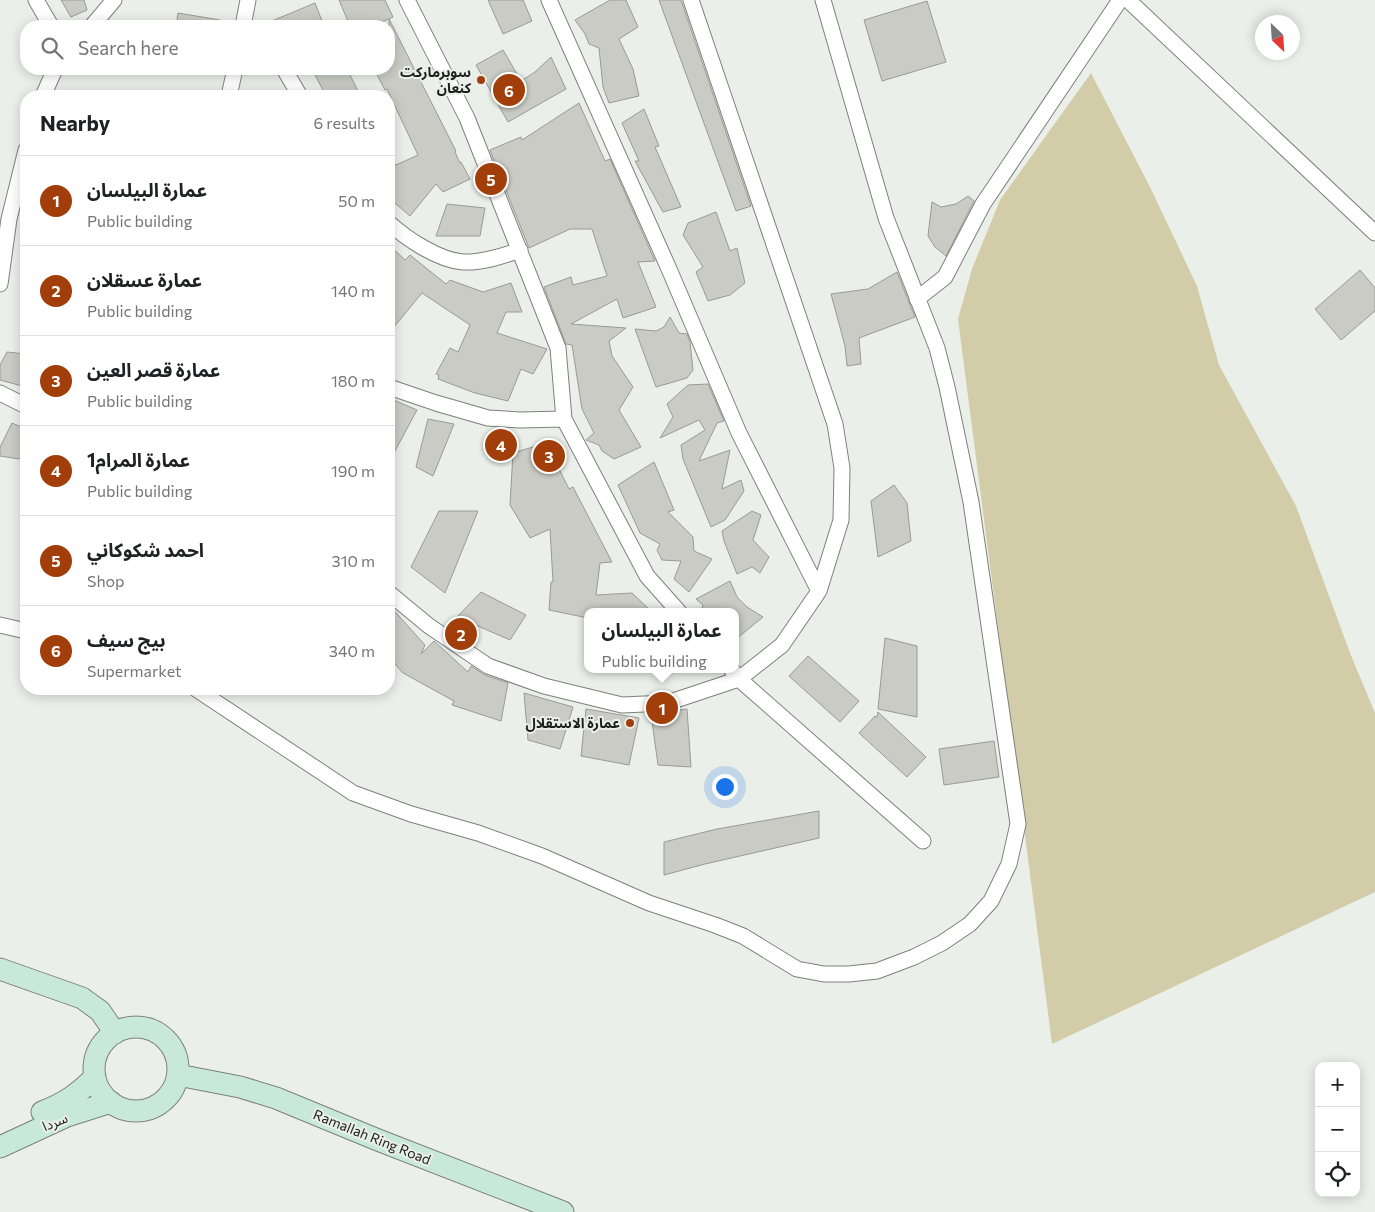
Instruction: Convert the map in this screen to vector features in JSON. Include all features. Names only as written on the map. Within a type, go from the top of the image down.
[{"type":"street","points":[[36,0],[48,20]]},
{"type":"street","points":[[97,20],[114,0]]},
{"type":"street","points":[[246,20],[248,0]]},
{"type":"street","points":[[407,0],[467,118],[558,348],[564,419],[647,576],[675,608]]},
{"type":"street","points":[[549,0],[739,433],[819,591]]},
{"type":"street","points":[[691,0],[835,424],[842,468],[841,520],[819,591],[782,644],[739,671]]},
{"type":"street","points":[[205,695],[353,793],[411,814],[478,833],[542,856],[649,903],[715,924],[743,936],[797,969],[824,974],[877,971],[914,957],[942,943],[970,924],[991,901],[1009,864],[1018,824],[971,502],[947,386],[937,348],[886,218],[823,0]]},
{"type":"street","points":[[918,299],[945,277],[983,204],[1120,0]]},
{"type":"street","points":[[1128,0],[1375,233]]},
{"type":"street","points":[[46,90],[52,75]]},
{"type":"street","points":[[230,90],[234,75]]},
{"type":"street","points":[[288,75],[296,90]]},
{"type":"street","points":[[0,284],[9,219],[20,174]]},
{"type":"street","points":[[395,227],[424,248],[449,260],[464,262],[501,257],[520,250]]},
{"type":"street","points":[[395,389],[488,418],[520,420],[564,419]]},
{"type":"street","points":[[0,393],[20,403]]},
{"type":"street","points":[[395,598],[429,626],[488,666],[544,686],[622,705],[667,702],[735,674],[923,841]]},
{"type":"street","points":[[0,625],[20,630]]},
{"type":"street","points":[[0,969],[82,998],[100,1011],[111,1037]]},
{"type":"street","points":[[0,984],[76,1011],[111,1037]]},
{"type":"street","points":[[130,1028],[146,1028],[160,1034],[175,1053],[178,1076],[168,1096],[156,1106],[133,1111],[118,1107],[101,1091],[95,1077],[95,1061],[101,1047],[111,1037],[130,1028]]},
{"type":"street","name":"Ramallah Ring Road","points":[[178,1076],[240,1087],[276,1098],[563,1212]]},
{"type":"street","name":"سردا","points":[[0,1131],[62,1104],[78,1094],[95,1077]]},
{"type":"street","name":"سردا","points":[[0,1147],[67,1116],[111,1102]]},
{"type":"shaded area","points":[[1091,73],[1150,187],[1197,286],[1219,365],[1296,506],[1350,653],[1375,713],[1375,892],[1052,1044],[958,319],[972,269],[1000,200]]},
{"type":"building","points":[[61,0],[84,0],[87,10],[71,17]]},
{"type":"building","points":[[339,0],[385,0],[393,17],[386,20],[347,20]]},
{"type":"building","points":[[488,0],[523,0],[532,21],[503,34]]},
{"type":"building","points":[[610,0],[626,0],[638,27],[619,39],[633,69],[639,96],[609,103],[603,87],[599,48],[589,44],[585,34],[575,20]]},
{"type":"building","points":[[659,0],[681,0],[751,206],[736,211]]},
{"type":"building","points":[[927,1],[946,62],[882,81],[864,20]]},
{"type":"building","points":[[315,3],[322,20],[274,20]]},
{"type":"building","points":[[178,13],[220,20],[177,20]]},
{"type":"building","points":[[395,31],[456,151],[460,163],[470,179],[443,192],[436,184],[410,216],[395,203],[395,164],[418,155],[395,106],[395,90],[385,90],[377,75],[395,75]]},
{"type":"building","points":[[503,50],[521,81],[535,72],[551,57],[566,89],[508,122],[476,65]]},
{"type":"building","points":[[315,75],[350,75],[358,90],[323,90]]},
{"type":"building","points":[[579,103],[605,161],[610,159],[655,261],[638,262],[656,307],[623,318],[617,299],[571,324],[626,328],[609,341],[612,356],[633,387],[619,410],[641,447],[614,459],[602,451],[599,445],[586,440],[594,433],[582,409],[572,345],[566,344],[544,287],[571,277],[573,285],[607,276],[592,229],[570,229],[529,248],[490,150],[521,137],[522,140]]},
{"type":"building","points":[[644,109],[659,146],[655,147],[681,207],[663,212],[635,161],[639,161],[622,123]]},
{"type":"building","points":[[968,196],[974,201],[946,256],[935,247],[928,236],[932,202],[941,207],[956,204]]},
{"type":"building","points":[[447,204],[485,208],[480,236],[436,236]]},
{"type":"building","points":[[716,212],[730,251],[737,248],[745,283],[730,295],[708,301],[696,272],[703,267],[683,235],[688,223]]},
{"type":"building","points":[[395,251],[405,260],[410,255],[446,284],[450,280],[483,292],[511,283],[522,312],[506,312],[497,333],[547,349],[533,374],[521,369],[508,401],[475,393],[438,379],[439,375],[436,374],[450,348],[458,352],[470,325],[422,293],[395,326]]},
{"type":"building","points":[[1360,270],[1375,288],[1375,311],[1341,340],[1315,309]]},
{"type":"building","points":[[897,272],[915,317],[859,338],[861,364],[847,366],[845,346],[831,294],[868,289]]},
{"type":"building","points":[[670,317],[679,333],[687,334],[690,342],[693,370],[687,378],[656,387],[635,329],[656,331],[664,327]]},
{"type":"building","points":[[7,352],[20,353],[20,385],[0,380],[0,365]]},
{"type":"building","points":[[708,384],[724,421],[717,423],[699,461],[730,450],[722,489],[741,480],[744,491],[725,520],[711,527],[683,459],[681,445],[705,430],[699,420],[660,438],[673,417],[667,404],[688,385]]},
{"type":"building","points":[[395,401],[417,410],[395,451]]},
{"type":"building","points":[[428,419],[454,424],[433,476],[416,467]]},
{"type":"building","points":[[12,423],[20,426],[20,459],[0,456],[0,447]]},
{"type":"building","points":[[546,443],[569,489],[573,487],[612,562],[600,563],[596,595],[632,593],[648,608],[584,608],[584,617],[549,610],[551,582],[553,582],[550,529],[530,538],[510,505],[513,453]]},
{"type":"building","points":[[654,462],[674,510],[668,512],[693,537],[694,551],[712,559],[689,592],[674,579],[681,561],[662,560],[657,550],[660,544],[640,533],[618,485]]},
{"type":"building","points":[[894,485],[907,503],[911,541],[878,557],[871,501]]},
{"type":"building","points":[[439,511],[478,511],[445,593],[411,567]]},
{"type":"building","points":[[752,511],[761,515],[753,540],[769,557],[760,573],[752,567],[737,574],[722,531]]},
{"type":"building","points":[[730,581],[737,597],[747,607],[763,617],[739,637],[739,608],[702,608],[703,605],[696,599]]},
{"type":"building","points":[[481,592],[526,615],[510,640],[457,617]]},
{"type":"building","points":[[395,612],[425,645],[421,654],[434,641],[468,672],[471,666],[485,675],[508,683],[501,721],[452,705],[454,701],[403,673],[395,664]]},
{"type":"building","points":[[885,638],[917,646],[917,717],[878,709]]},
{"type":"building","points":[[808,656],[859,701],[840,722],[789,676]]},
{"type":"building","points":[[524,693],[573,707],[560,749],[528,740]]},
{"type":"building","points":[[586,709],[639,718],[629,765],[581,756]]},
{"type":"building","points":[[687,709],[691,767],[658,765],[651,714]]},
{"type":"building","points":[[878,712],[926,757],[907,777],[859,733],[875,716],[877,717]]},
{"type":"building","points":[[994,741],[999,777],[944,785],[939,749]]},
{"type":"building","points":[[819,811],[819,838],[664,875],[664,842],[717,829]]},
{"type":"place","name":"سوبرماركت كنعان","points":[[481,80]]},
{"type":"place","name":"بيج سيف","points":[[509,90]]},
{"type":"place","name":"احمد شكوكاني","points":[[491,179]]},
{"type":"place","name":"عمارة المرام1","points":[[501,445]]},
{"type":"place","name":"عمارة قصر العين","points":[[549,456]]},
{"type":"place","name":"عمارة عسقلان","points":[[461,634]]},
{"type":"place","name":"عمارة البيلسان","points":[[662,708]]},
{"type":"place","name":"عمارة الاستقلال","points":[[630,723]]}]
